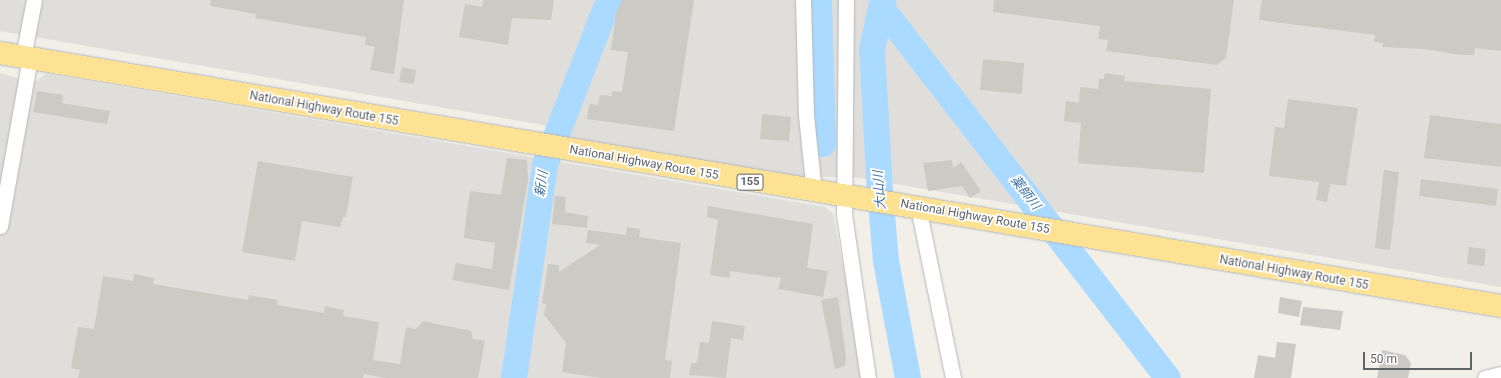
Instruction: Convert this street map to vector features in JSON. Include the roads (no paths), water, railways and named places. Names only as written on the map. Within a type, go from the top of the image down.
[{"type":"highway","name":"National Highway Route 155","points":[[0,53],[814,192],[845,195],[1501,306]]},
{"type":"street","points":[[0,226],[27,57],[34,0]]},
{"type":"street","points":[[803,0],[806,115],[814,192]]},
{"type":"street","points":[[846,0],[844,214],[868,378]]},
{"type":"street","points":[[918,208],[953,378]]},
{"type":"street","points":[[1485,378],[1501,374]]},
{"type":"waterway","name":"新川","points":[[514,378],[545,165],[609,0]]},
{"type":"waterway","points":[[819,0],[823,144]]},
{"type":"waterway","name":"大山川","points":[[883,0],[872,49],[880,191],[886,261],[908,378]]},
{"type":"waterway","name":"薬師川","points":[[881,7],[1168,378]]}]
